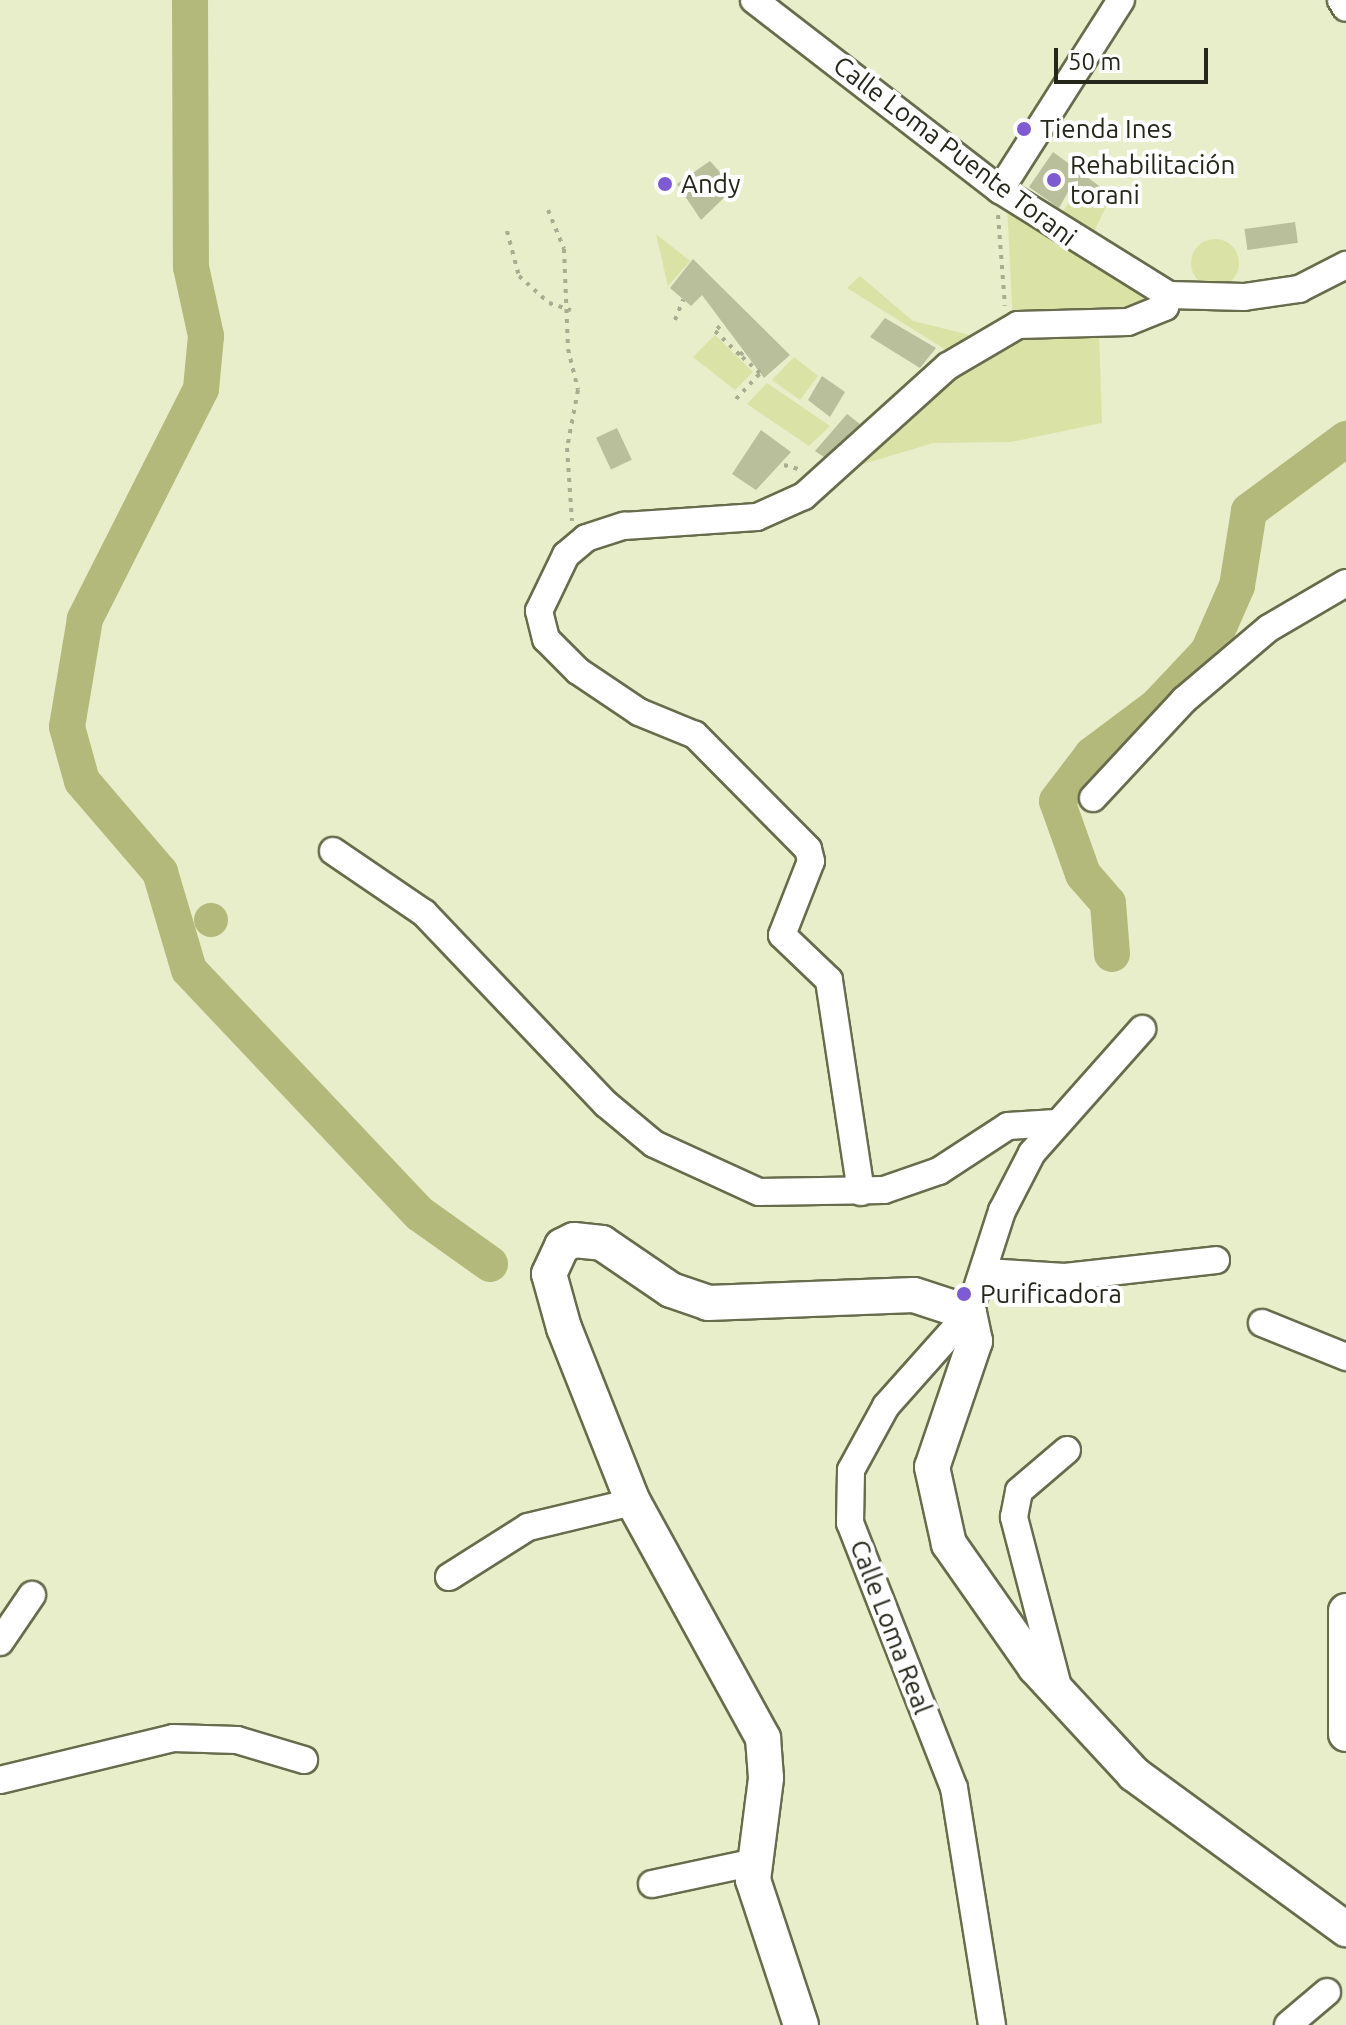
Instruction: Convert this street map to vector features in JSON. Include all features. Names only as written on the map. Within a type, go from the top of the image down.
[{"type":"main road","points":[[801,2025],[751,1863],[766,1778],[763,1738],[633,1502],[553,1296],[549,1274],[562,1246],[587,1238],[602,1243],[671,1290],[708,1303],[914,1295],[969,1313],[972,1353],[936,1439],[940,1524],[1060,1697],[1134,1774],[1346,1929]]},
{"type":"main road","points":[[1346,1611],[1346,1734]]},
{"type":"street","name":"Calle Loma Puente Torani","points":[[754,0],[998,188],[1169,295]]},
{"type":"street","points":[[998,188],[1121,0]]},
{"type":"street","points":[[1341,0],[1346,8]]},
{"type":"street","points":[[861,1192],[829,980],[782,935],[811,861],[801,837],[695,735],[601,689],[540,629],[554,574],[586,538],[624,526],[757,517],[804,496],[948,366],[1006,332],[1046,321],[1128,322],[1165,307],[1169,295],[1244,297],[1299,289],[1346,265]]},
{"type":"street","points":[[1093,798],[1184,700],[1269,628],[1346,583]]},
{"type":"street","points":[[333,851],[424,913],[606,1104],[654,1144],[759,1192],[861,1192],[930,1175],[1008,1126],[1056,1123]]},
{"type":"street","name":"Calle Loma Real","points":[[992,2025],[954,1788],[850,1523],[851,1470],[864,1439],[969,1313],[986,1272],[1002,1211],[1056,1123],[1142,1029]]},
{"type":"street","points":[[986,1272],[1065,1277],[1216,1260]]},
{"type":"street","points":[[1262,1323],[1346,1357]]},
{"type":"street","points":[[1060,1697],[1014,1517],[1019,1491],[1067,1450]]},
{"type":"street","points":[[449,1577],[528,1527],[633,1502]]},
{"type":"street","points":[[0,1642],[32,1595]]},
{"type":"street","points":[[0,1780],[173,1738],[237,1740],[304,1760]]},
{"type":"street","points":[[652,1884],[751,1863]]},
{"type":"street","points":[[1288,2025],[1327,1992]]},
{"type":"path","points":[[998,188],[1006,332]]},
{"type":"path","points":[[548,210],[564,249],[571,310],[568,349],[578,390],[567,514],[586,538]]},
{"type":"path","points":[[507,231],[519,276],[549,303],[571,310]]},
{"type":"path","points":[[675,320],[683,300]]},
{"type":"path","points":[[720,326],[715,331],[743,352],[760,373],[736,399]]},
{"type":"shaded area","points":[[1102,188],[1112,194],[1093,234],[1061,213],[1074,197],[1090,203]]},
{"type":"shaded area","points":[[1007,205],[1159,302],[1129,313],[1013,321]]},
{"type":"shaded area","points":[[656,234],[690,261],[668,286]]},
{"type":"shaded area","points":[[1215,239],[1232,246],[1239,263],[1232,280],[1215,287],[1198,280],[1191,263],[1198,246]]},
{"type":"shaded area","points":[[860,276],[913,321],[982,338],[951,353],[847,288]]},
{"type":"shaded area","points":[[1029,329],[1099,332],[1102,423],[1011,442],[933,443],[850,468],[928,390]]},
{"type":"shaded area","points":[[715,335],[753,372],[735,390],[693,357]]},
{"type":"shaded area","points":[[794,357],[818,376],[800,400],[772,380]]},
{"type":"shaded area","points":[[767,383],[830,426],[809,446],[747,404]]},
{"type":"shaded area","points":[[211,903],[223,908],[228,920],[223,932],[211,937],[199,932],[194,920],[199,908]]},
{"type":"building","name":"Rehabilitación torani","points":[[1053,152],[1102,188],[1090,203],[1069,190],[1059,208],[1029,187]]},
{"type":"building","points":[[710,161],[734,188],[701,220],[677,184]]},
{"type":"building","points":[[1295,222],[1298,243],[1247,250],[1244,229]]},
{"type":"building","points":[[693,259],[790,355],[764,378],[702,295],[691,306],[670,288]]},
{"type":"building","points":[[885,318],[936,348],[920,368],[870,337]]},
{"type":"building","points":[[822,376],[845,392],[830,417],[808,400]]},
{"type":"building","points":[[847,414],[860,424],[824,457],[815,451]]},
{"type":"building","points":[[617,428],[632,460],[611,469],[596,438]]},
{"type":"building","points":[[761,430],[791,452],[756,490],[732,474]]},
{"type":"waterway","points":[[190,0],[191,267],[206,336],[201,389],[85,619],[67,727],[82,781],[160,872],[189,970],[420,1214],[490,1264]]},
{"type":"waterway","points":[[1112,954],[1108,903],[1083,874],[1057,801],[1092,755],[1157,706],[1208,652],[1237,586],[1249,511],[1346,439]]},
{"type":"place","name":"Tienda Ines","points":[[1024,129]]},
{"type":"place","name":"Rehabilitación torani","points":[[1054,180]]},
{"type":"place","name":"Andy","points":[[665,184]]},
{"type":"place","name":"Purificadora","points":[[964,1294]]}]
